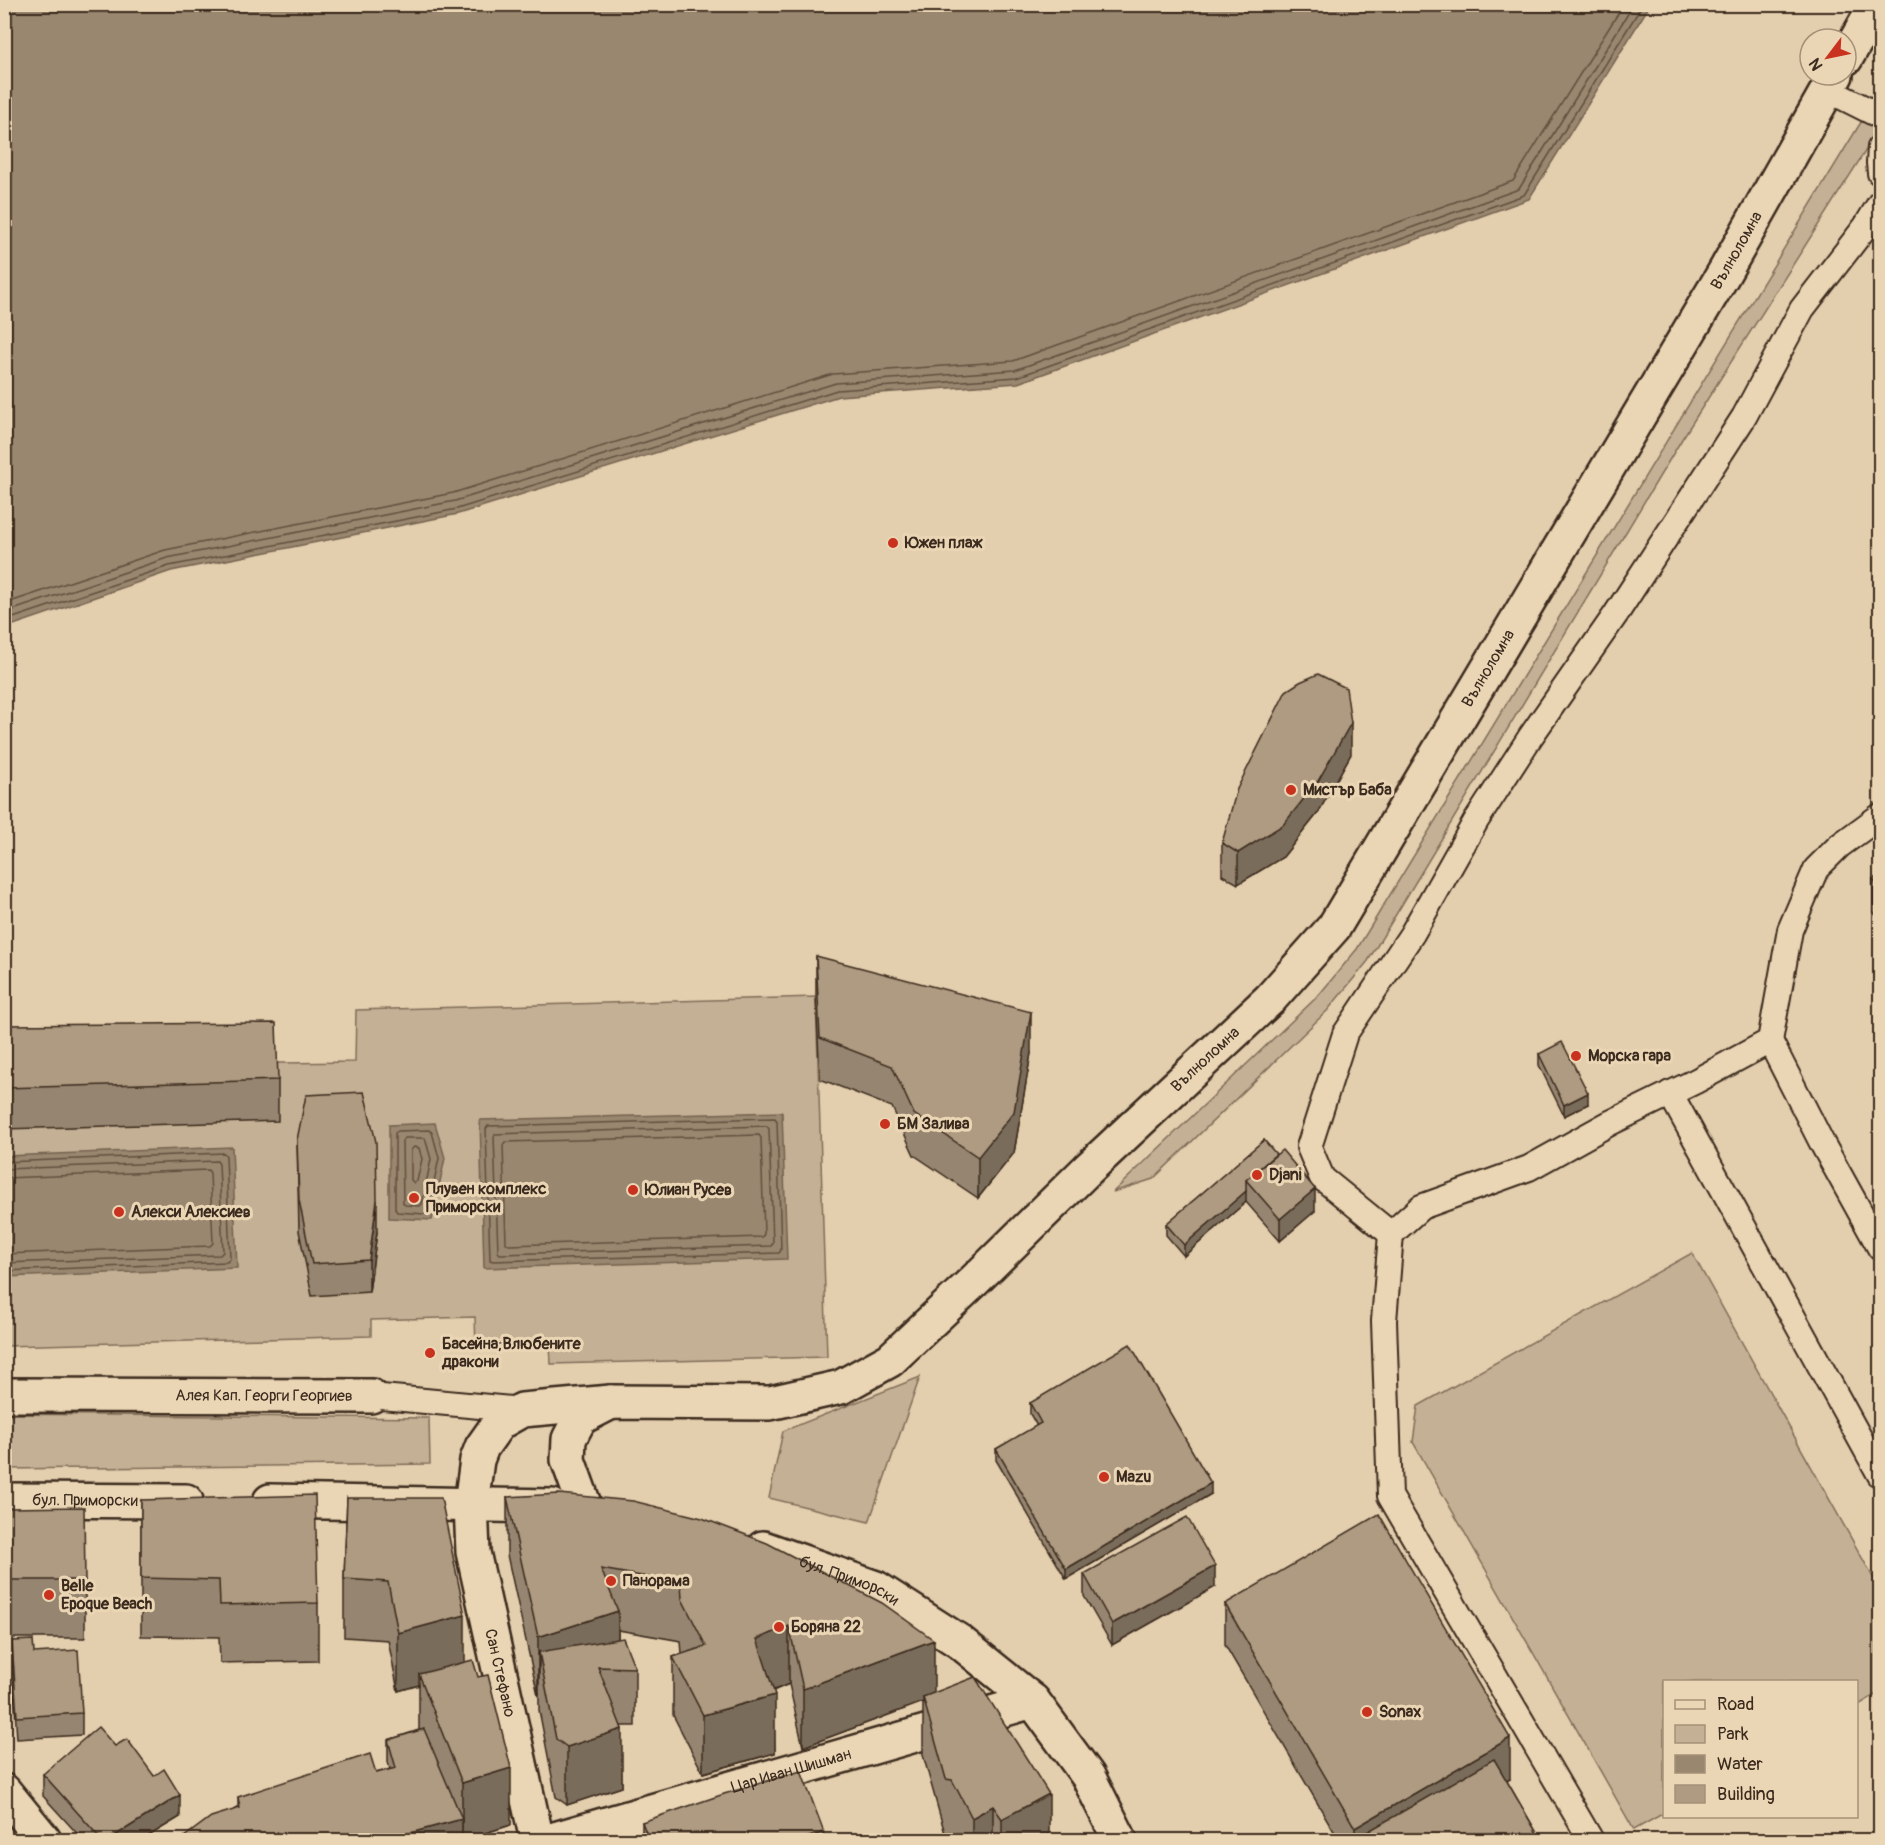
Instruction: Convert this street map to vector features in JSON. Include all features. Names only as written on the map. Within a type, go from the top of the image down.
[{"type":"street","points":[[1858,37],[1877,4]]},
{"type":"street","name":"Вълноломна","points":[[522,1410],[611,1402],[770,1404],[841,1387],[890,1360],[1058,1197],[1270,999],[1334,927],[1718,283],[1829,87]]},
{"type":"street","name":"Алея Кап. Георги Георгиев","points":[[4,1395],[371,1396]]},
{"type":"street","points":[[585,1507],[568,1460],[569,1439],[580,1418],[611,1402]]},
{"type":"street","name":"Сан Стефано","points":[[522,1410],[499,1424],[482,1447],[477,1460],[471,1503],[473,1552],[537,1840]]},
{"type":"street","name":"бул. Приморски","points":[[4,1500],[471,1503],[585,1507],[618,1514]]},
{"type":"street","name":"бул. Приморски","points":[[739,1540],[876,1588],[960,1642],[1033,1701],[1088,1776],[1120,1840]]},
{"type":"street","name":"Цар Иван Шишман","points":[[551,1840],[1033,1701]]},
{"type":"street","points":[[4,1791],[44,1840]]},
{"type":"lane","points":[[1839,87],[1881,116]]},
{"type":"lane","points":[[1881,147],[1879,163],[1881,173]]},
{"type":"lane","points":[[1391,1234],[1322,1178],[1309,1147],[1345,1034],[1412,933],[1494,793],[1616,614],[1744,417],[1802,309],[1881,203]]},
{"type":"lane","points":[[1881,816],[1839,846],[1816,869],[1790,930],[1770,1041],[1823,1145],[1881,1248]]},
{"type":"lane","points":[[1591,1840],[1390,1496],[1384,1320],[1391,1234],[1421,1207],[1529,1168],[1610,1123],[1770,1041]]},
{"type":"lane","points":[[1670,1093],[1881,1475]]},
{"type":"lane","name":"Алея Кап. Георги Георгиев","points":[[371,1396],[522,1410]]},
{"type":"green space","points":[[1869,109],[1880,128],[1682,439],[1368,961],[1327,1011],[1153,1179],[1113,1192],[1318,996],[1357,949]]},
{"type":"green space","name":"Плувен комплекс Приморски","points":[[816,997],[827,1357],[551,1364],[550,1344],[476,1346],[475,1317],[371,1320],[371,1336],[5,1346],[4,1067],[355,1062],[356,1010]]},
{"type":"green space","points":[[1692,1253],[1880,1590],[1880,1692],[1858,1705],[1858,1680],[1663,1680],[1663,1814],[1634,1830],[1413,1442],[1418,1406]]},
{"type":"green space","points":[[920,1377],[869,1522],[769,1498],[783,1431]]},
{"type":"green space","points":[[4,1414],[429,1418],[430,1464],[5,1469]]},
{"type":"water","points":[[4,5],[1650,5],[1529,199],[1018,383],[839,396],[458,514],[171,571],[5,628]]},
{"type":"water","name":"Юлиан Русев","points":[[782,1112],[787,1259],[484,1268],[480,1120]]},
{"type":"water","points":[[435,1123],[445,1158],[432,1220],[389,1218],[389,1125]]},
{"type":"water","name":"Алекси Алексиев","points":[[232,1147],[237,1268],[5,1277],[5,1156]]},
{"type":"building","name":"Мистър Баба","points":[[1318,674],[1346,688],[1351,723],[1318,781],[1283,825],[1238,853],[1222,843],[1237,789],[1286,691]]},
{"type":"building","points":[[1881,875],[1881,892],[1873,879]]},
{"type":"building","points":[[816,956],[1031,1012],[1014,1112],[978,1157],[914,1114],[892,1066],[820,1038]]},
{"type":"building","points":[[276,1023],[278,1080],[4,1088],[4,1025]]},
{"type":"building","points":[[1562,1042],[1588,1093],[1564,1105],[1539,1054]]},
{"type":"building","points":[[364,1092],[376,1142],[377,1200],[369,1260],[312,1264],[299,1200],[297,1140],[306,1095]]},
{"type":"building","points":[[1264,1140],[1276,1154],[1246,1180],[1246,1191],[1184,1245],[1166,1224]]},
{"type":"building","points":[[1282,1150],[1315,1189],[1280,1219],[1246,1180]]},
{"type":"building","name":"Mazu","points":[[1130,1344],[1211,1483],[1066,1569],[996,1449],[1041,1423],[1030,1403]]},
{"type":"building","points":[[559,1494],[633,1501],[702,1518],[767,1543],[882,1603],[934,1640],[803,1689],[789,1626],[757,1639],[775,1695],[703,1715],[673,1657],[706,1646],[682,1599],[681,1583],[601,1569],[618,1611],[538,1637],[507,1497]]},
{"type":"building","points":[[315,1495],[318,1603],[220,1605],[219,1580],[141,1578],[141,1500]]},
{"type":"building","points":[[347,1498],[441,1498],[465,1615],[398,1633],[388,1582],[344,1579]]},
{"type":"building","points":[[84,1507],[85,1580],[8,1580],[7,1508]]},
{"type":"building","name":"Sonax","points":[[1379,1514],[1510,1738],[1355,1828],[1225,1604]]},
{"type":"building","points":[[1187,1517],[1215,1566],[1112,1624],[1084,1574]]},
{"type":"building","points":[[623,1638],[635,1668],[598,1667],[622,1729],[567,1747],[556,1739],[539,1652]]},
{"type":"building","points":[[33,1640],[34,1653],[78,1650],[82,1713],[17,1717],[12,1641]]},
{"type":"building","points":[[473,1660],[478,1677],[488,1675],[511,1768],[462,1783],[419,1674]]},
{"type":"building","points":[[975,1677],[1049,1794],[1002,1819],[993,1806],[972,1818],[952,1780],[946,1779],[923,1697]]},
{"type":"building","points":[[98,1727],[115,1746],[127,1739],[154,1776],[164,1769],[180,1795],[108,1840],[102,1840],[43,1774]]},
{"type":"building","points":[[424,1729],[462,1819],[384,1840],[180,1840],[211,1817],[240,1808],[238,1797],[370,1754],[376,1773],[396,1768],[388,1740]]},
{"type":"building","points":[[1494,1759],[1541,1840],[1353,1840]]},
{"type":"building","points":[[801,1771],[824,1832],[800,1840],[649,1840],[642,1822],[724,1794]]},
{"type":"building","points":[[923,1836],[927,1840],[910,1840]]},
{"type":"place","name":"Южен плаж","points":[[893,543]]},
{"type":"place","name":"Мистър Баба","points":[[1291,790]]},
{"type":"place","name":"Морска гара","points":[[1576,1056]]},
{"type":"place","name":"БМ Залива","points":[[885,1124]]},
{"type":"place","name":"Djani","points":[[1257,1175]]},
{"type":"place","name":"Юлиан Русев","points":[[633,1190]]},
{"type":"place","name":"Плувен комплекс Приморски","points":[[414,1198]]},
{"type":"place","name":"Алекси Алексиев","points":[[119,1212]]},
{"type":"place","name":"Басейна;Влюбените дракони","points":[[430,1353]]},
{"type":"place","name":"Mazu","points":[[1104,1477]]},
{"type":"place","name":"Панорама","points":[[611,1581]]},
{"type":"place","name":"Belle Epoque Beach","points":[[49,1595]]},
{"type":"place","name":"Боряна 22","points":[[779,1627]]},
{"type":"place","name":"Sonax","points":[[1367,1712]]}]
